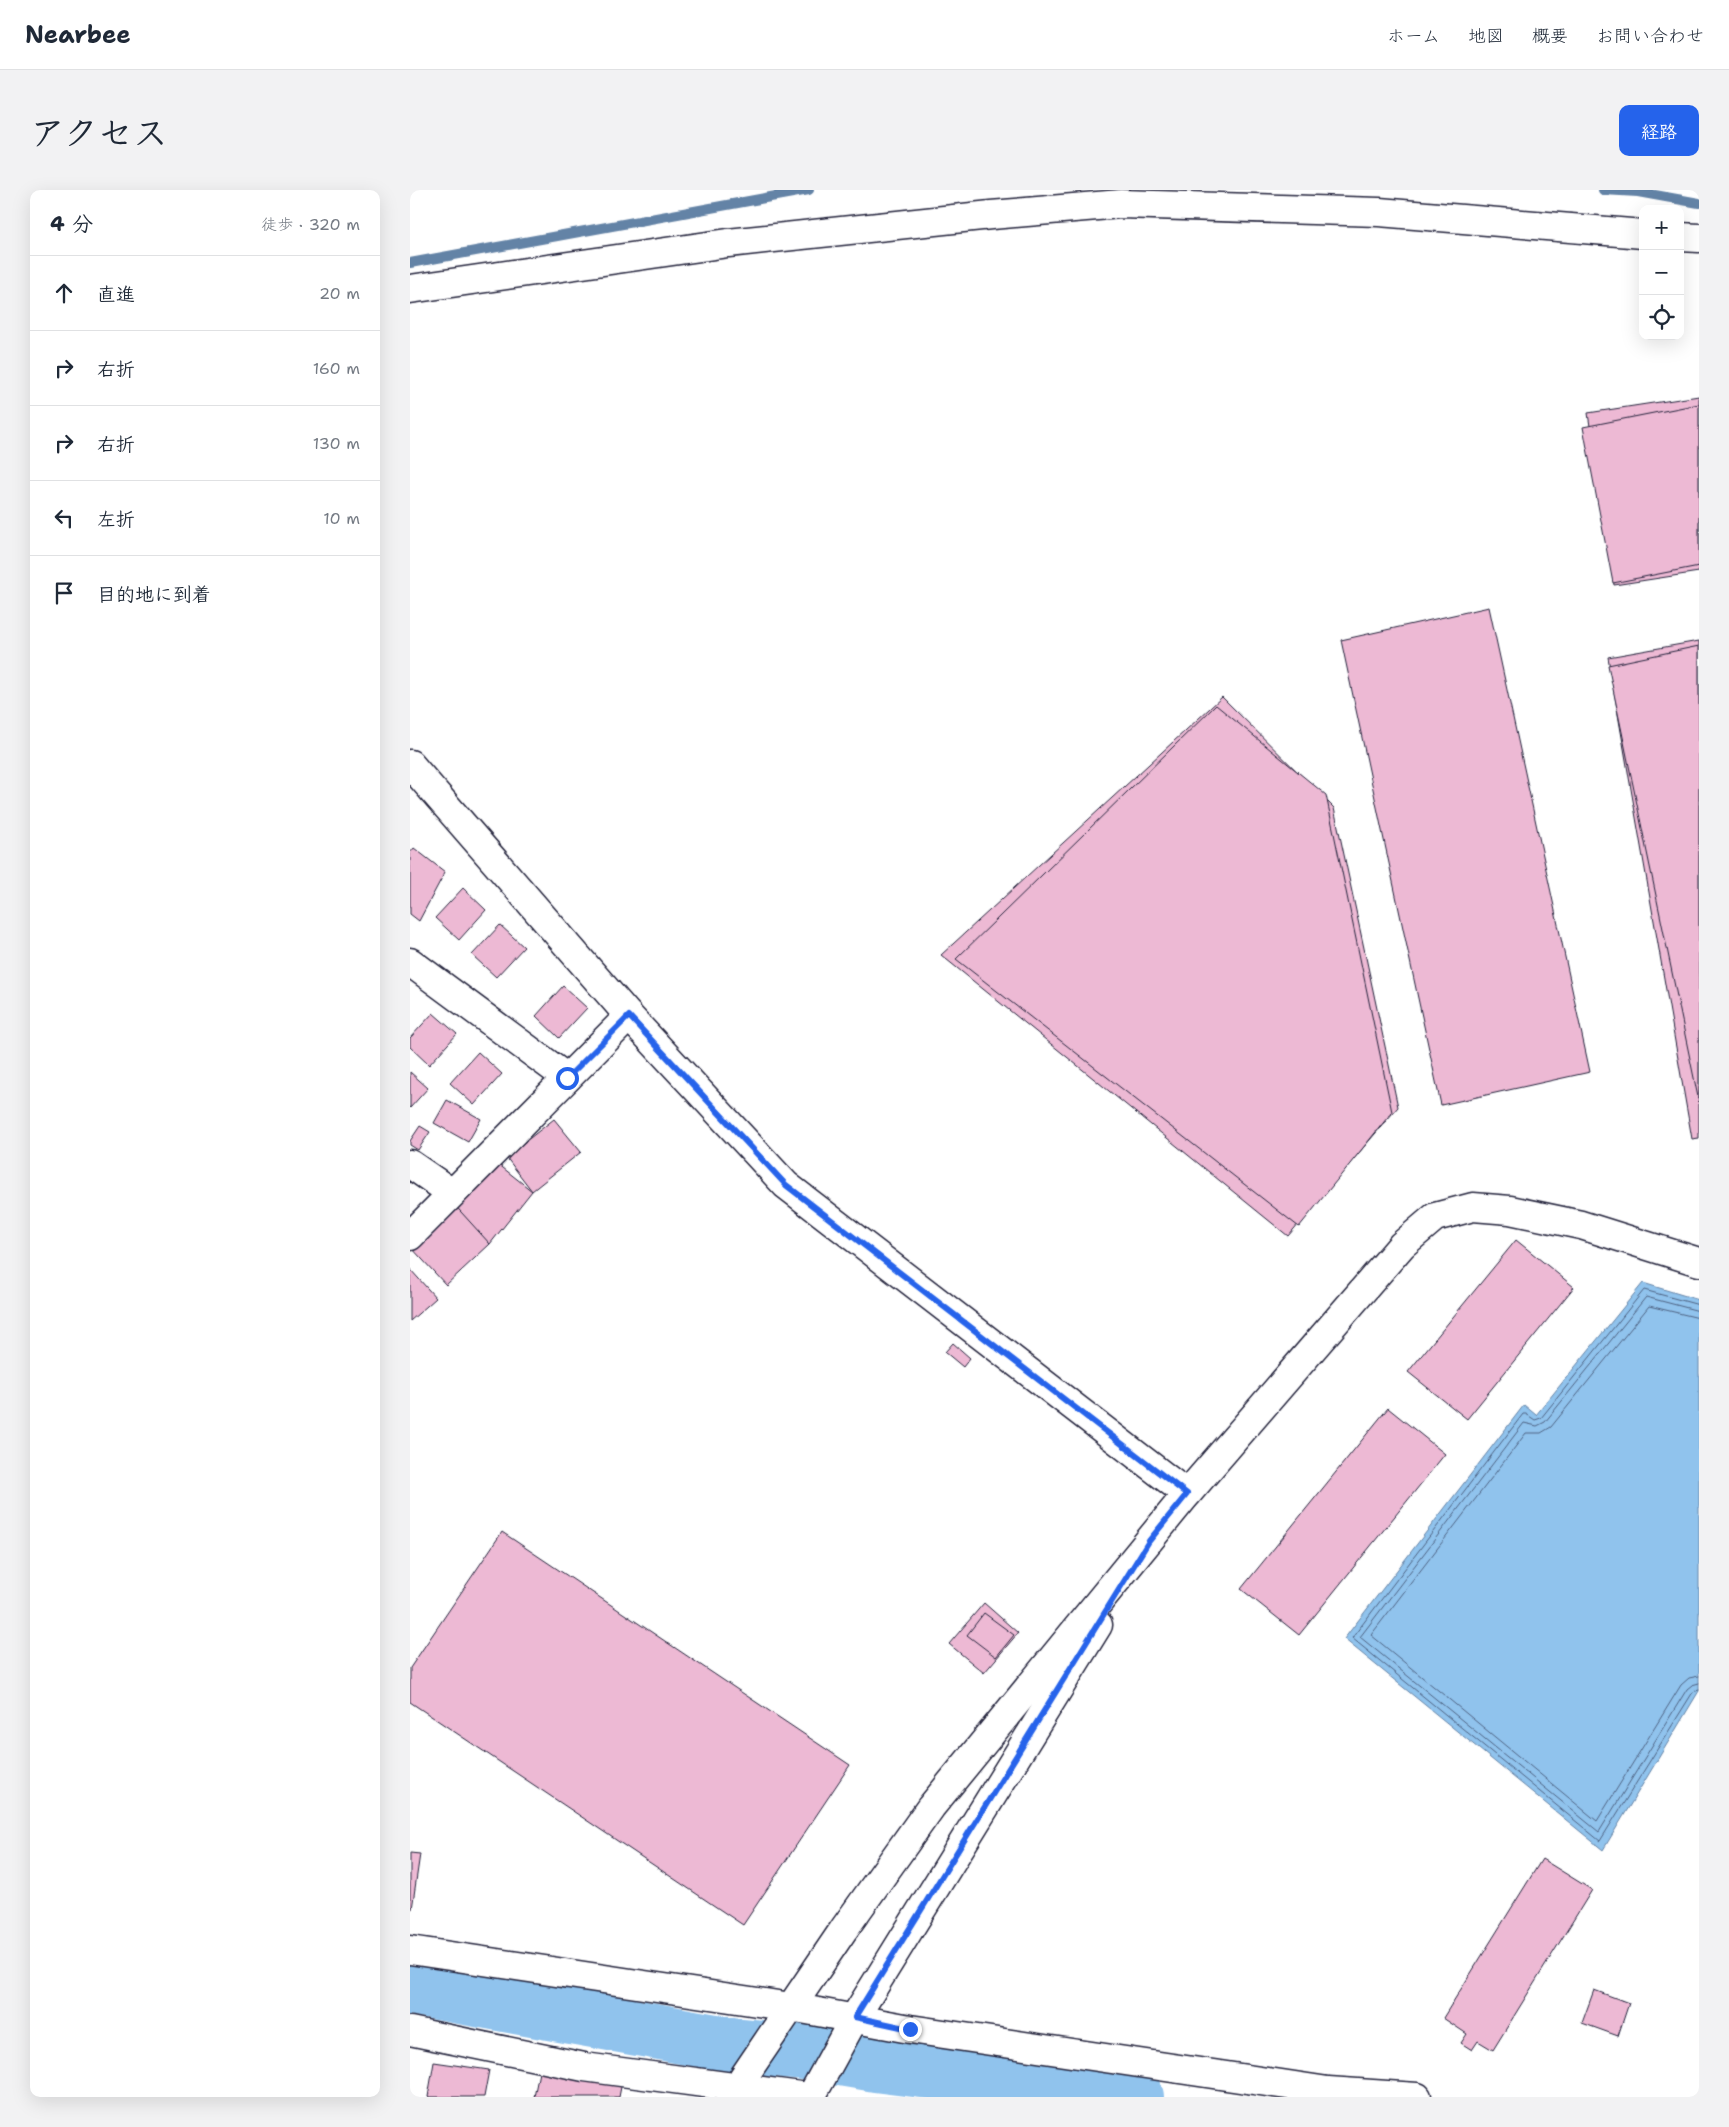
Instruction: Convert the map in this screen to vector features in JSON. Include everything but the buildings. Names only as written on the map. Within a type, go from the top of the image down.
[{"type":"street","points":[[410,289],[728,243],[991,215],[1121,204],[1379,212],[1639,234]]},
{"type":"street","points":[[1684,237],[1699,238]]},
{"type":"street","points":[[410,764],[629,1016],[786,1185],[1187,1494]]},
{"type":"street","points":[[410,962],[567,1078]]},
{"type":"street","points":[[410,1236],[629,1016]]},
{"type":"street","points":[[410,1164],[452,1194]]},
{"type":"street","points":[[733,2092],[931,1807],[1187,1494],[1402,1245],[1435,1217],[1473,1207],[1510,1210],[1581,1225],[1699,1262]]},
{"type":"street","points":[[410,2031],[584,2067],[733,2092],[810,2097],[855,2017],[1054,1698],[1149,1541]]},
{"type":"street","points":[[410,1950],[791,2006],[910,2029],[1328,2091],[1417,2097]]},
{"type":"water","points":[[1643,1283],[1699,1300],[1699,1691],[1603,1850],[1344,1639],[1524,1405],[1536,1415]]},
{"type":"waterway","points":[[410,263],[809,190]]},
{"type":"waterway","points":[[1603,190],[1638,192],[1699,203]]},
{"type":"waterway","points":[[410,1987],[732,2045],[804,2052],[875,2064],[1136,2097]]},
{"type":"route","points":[[567,1078],[629,1016],[786,1185],[1187,1494],[1149,1541],[1059,1690],[855,2017],[910,2029]]}]
